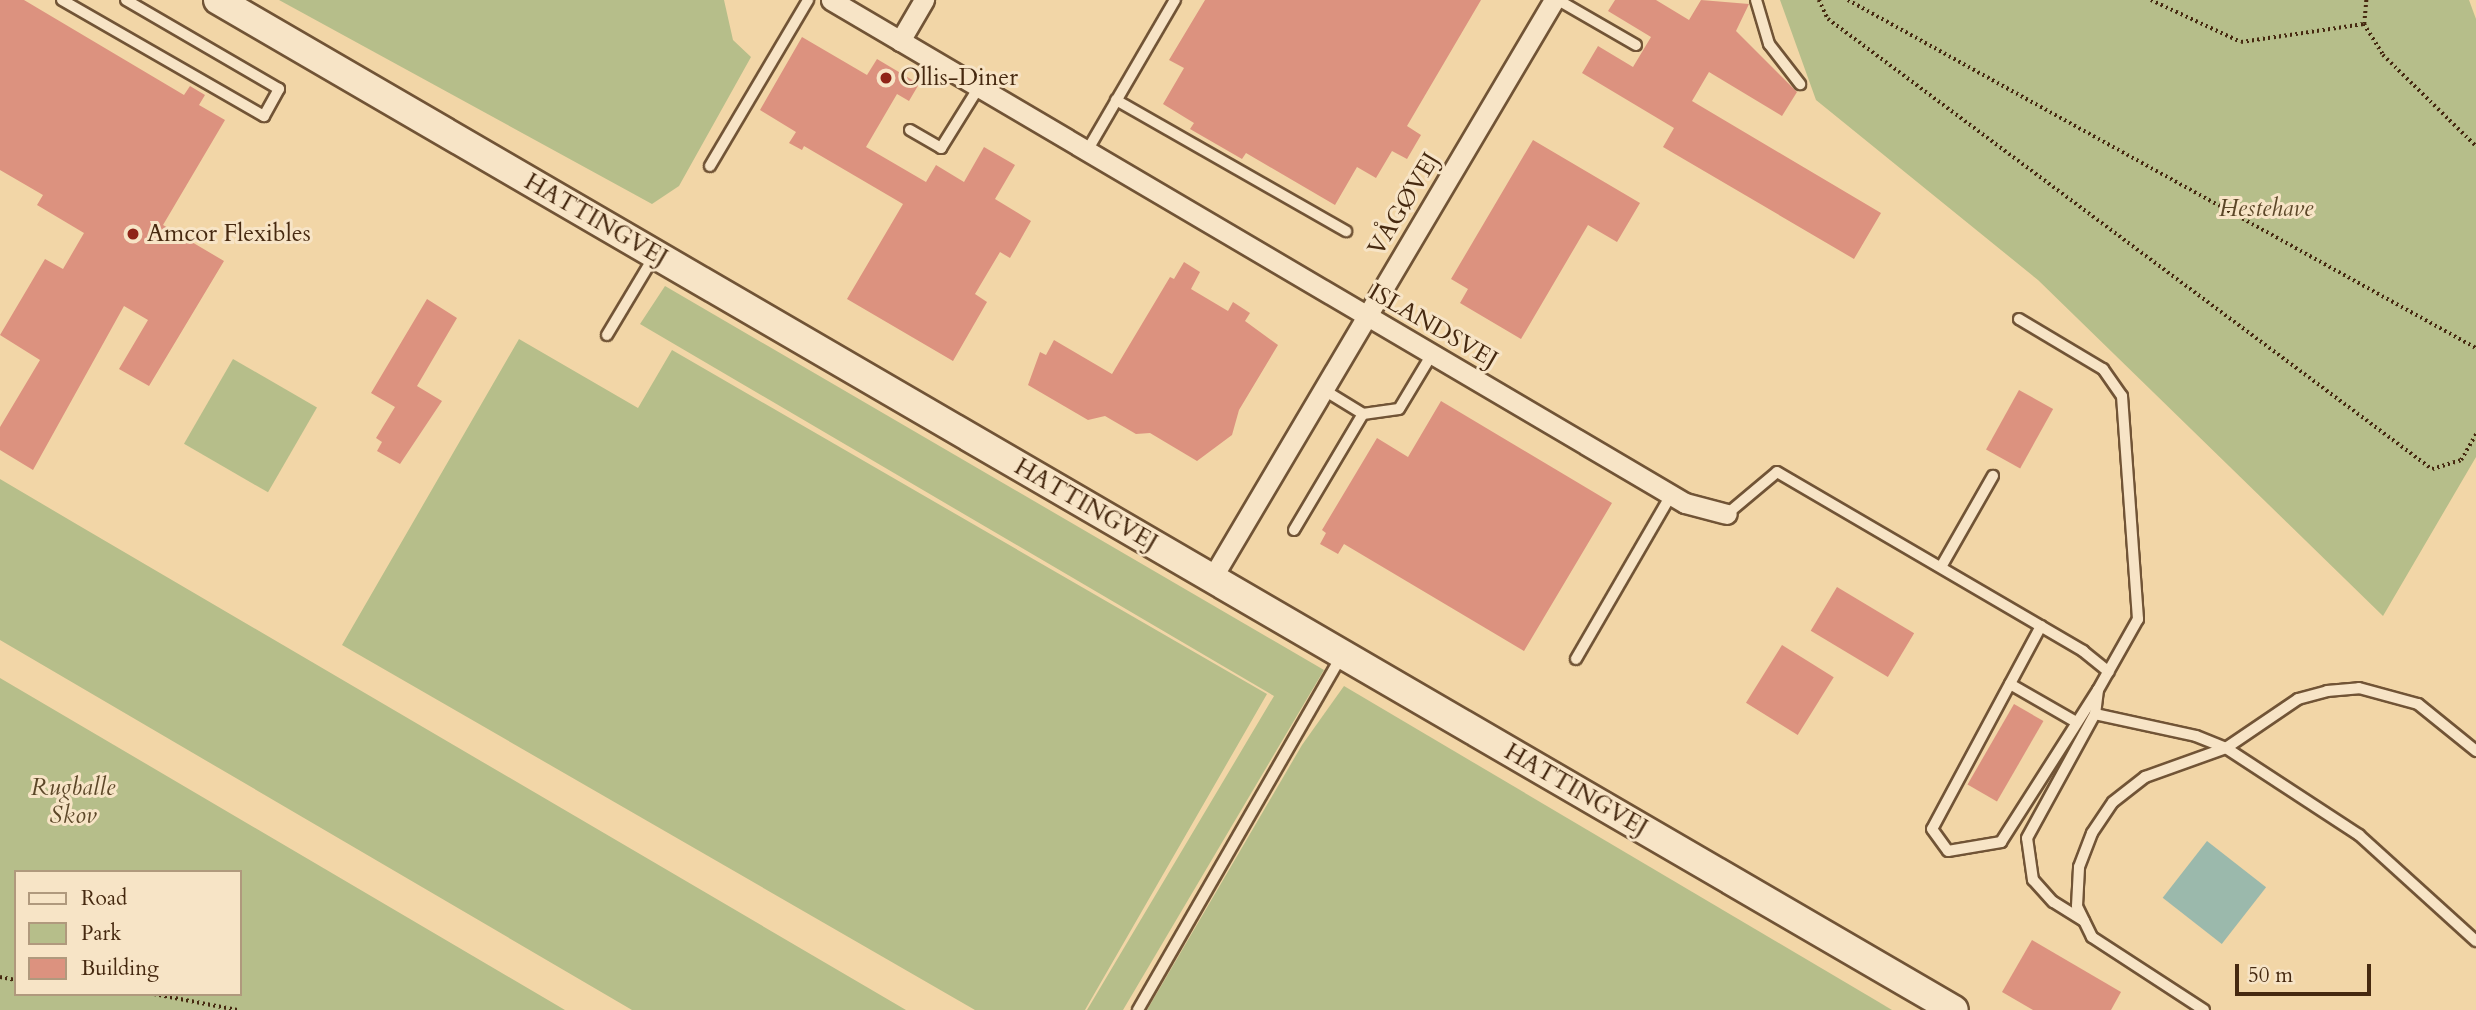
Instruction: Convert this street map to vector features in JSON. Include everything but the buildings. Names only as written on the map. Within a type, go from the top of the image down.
[{"type":"street","name":"HATTINGVEJ","points":[[218,0],[1954,1010]]},
{"type":"street","name":"ISLANDSVEJ","points":[[831,0],[1671,495],[1727,514]]},
{"type":"street","points":[[900,41],[924,0]]},
{"type":"street","name":"VÅGØVEJ","points":[[1212,578],[1556,0]]},
{"type":"lane","points":[[62,0],[264,116],[279,89],[126,0]]},
{"type":"lane","points":[[710,166],[808,0]]},
{"type":"lane","points":[[1087,151],[1175,0]]},
{"type":"lane","points":[[1556,0],[1636,45]]},
{"type":"lane","points":[[1756,0],[1769,44],[1800,84]]},
{"type":"lane","points":[[910,130],[941,148],[979,88]]},
{"type":"lane","points":[[1116,100],[1346,231]]},
{"type":"lane","points":[[607,335],[655,254]]},
{"type":"lane","points":[[2019,319],[2103,369],[2122,396],[2138,619],[2098,690],[2001,842],[1948,851],[1932,829],[2041,626]]},
{"type":"lane","points":[[1324,390],[1363,414],[1399,410],[1432,354]]},
{"type":"lane","points":[[1294,530],[1363,414]]},
{"type":"lane","name":"ISLANDSVEJ","points":[[1727,514],[1777,472],[2083,651],[2109,672]]},
{"type":"lane","points":[[1941,567],[1993,476]]},
{"type":"lane","points":[[1576,659],[1671,495]]},
{"type":"lane","points":[[1138,1010],[1342,654]]},
{"type":"lane","points":[[2010,684],[2076,722]]},
{"type":"lane","points":[[2204,1010],[2092,937],[2077,906],[2079,867],[2092,832],[2113,802],[2145,777],[2225,748],[2298,699],[2359,688],[2418,704],[2476,751]]},
{"type":"lane","points":[[2084,921],[2053,902],[2033,880],[2027,838],[2095,714],[2098,690]]},
{"type":"lane","points":[[2095,714],[2196,736],[2225,748],[2359,835],[2476,941]]},
{"type":"lane","points":[[2028,798],[2044,807]]},
{"type":"path","points":[[1819,0],[1828,19],[2432,469],[2461,460],[2476,434]]},
{"type":"path","points":[[1848,0],[2476,348]]},
{"type":"path","points":[[2151,0],[2241,42],[2364,24]]},
{"type":"path","points":[[2366,0],[2364,24],[2383,55],[2476,146]]},
{"type":"path","points":[[164,996],[237,1010]]},
{"type":"green space","points":[[279,0],[724,0],[733,40],[751,57],[679,186],[652,204]]},
{"type":"green space","name":"Hestehave","points":[[1780,0],[2469,0],[2476,19],[2476,457],[2383,616],[2038,280],[1816,100]]},
{"type":"green space","points":[[665,286],[1324,670],[1123,1010],[1087,1010],[1274,696],[640,324]]},
{"type":"green space","points":[[519,339],[638,408],[672,350],[1267,694],[1085,1010],[975,1010],[342,645]]},
{"type":"green space","points":[[233,359],[317,408],[268,492],[184,444]]},
{"type":"green space","points":[[0,479],[906,1010],[632,1010],[0,640]]},
{"type":"green space","name":"Rugballe Skov","points":[[0,678],[565,1010],[0,1010]]},
{"type":"green space","points":[[1344,686],[1892,1010],[1147,1010],[1302,745]]},
{"type":"shaded area","points":[[2207,841],[2266,887],[2222,944],[2163,898]]},
{"type":"place","name":"Ollis-Diner","points":[[886,78]]},
{"type":"place","name":"Amcor Flexibles","points":[[133,234]]}]
